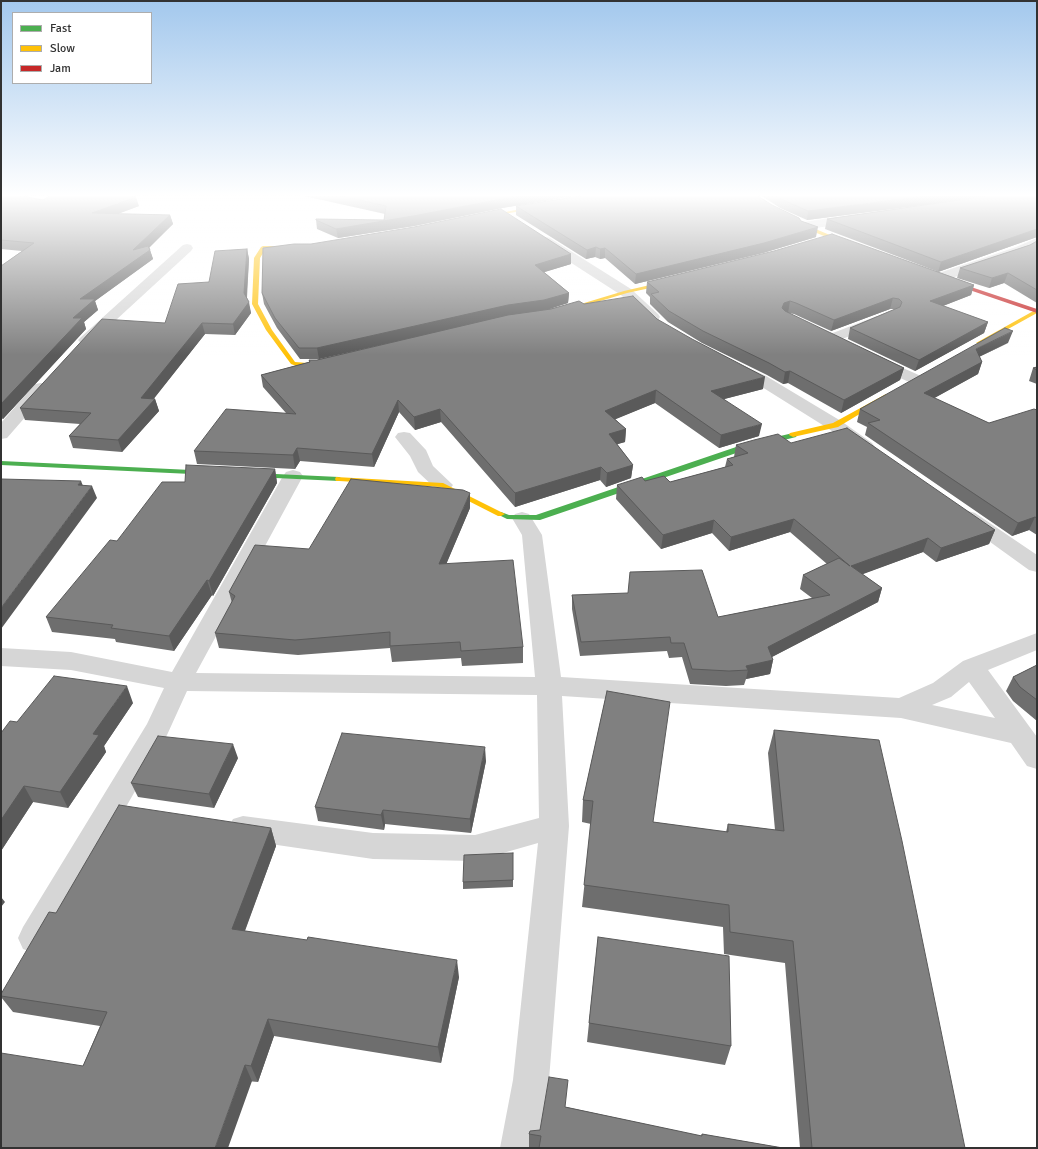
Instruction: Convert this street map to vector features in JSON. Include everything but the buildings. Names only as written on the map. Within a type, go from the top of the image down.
[{"type":"street","points":[[77,349],[93,332],[187,248]]},
{"type":"street","points":[[305,248],[263,248],[257,258],[255,304],[269,330],[293,363],[298,365],[319,366],[334,362]]},
{"type":"street","points":[[557,248],[626,292],[662,326]]},
{"type":"street","points":[[935,276],[1026,248]]},
{"type":"street","points":[[935,276],[1037,311]]},
{"type":"street","points":[[545,316],[626,292],[686,278]]},
{"type":"street","points":[[969,348],[1037,311]]},
{"type":"street","points":[[830,339],[891,314]]},
{"type":"street","points":[[816,332],[851,349]]},
{"type":"street","points":[[865,356],[915,379]]},
{"type":"street","points":[[725,362],[760,379],[835,425],[881,457]]},
{"type":"street","points":[[1,434],[50,379]]},
{"type":"street","points":[[404,438],[419,454],[426,468],[443,485],[507,516],[537,518],[745,447],[835,425],[895,390]]},
{"type":"street","points":[[1,462],[443,485]]},
{"type":"street","points":[[20,961],[158,728],[179,682],[293,476]]},
{"type":"street","points":[[952,506],[1037,565]]},
{"type":"street","points":[[519,1148],[531,1080],[554,826],[549,686],[532,535],[522,518]]},
{"type":"street","points":[[901,708],[942,690],[972,667],[1037,641]]},
{"type":"street","points":[[1,658],[72,661],[179,682],[549,686],[901,708],[1018,734]]},
{"type":"street","points":[[972,667],[1018,734],[1037,758]]},
{"type":"street","points":[[110,807],[141,812]]},
{"type":"street","points":[[219,824],[373,846],[475,848],[554,826]]},
{"type":"traffic: fast","points":[[501,514],[507,517],[537,518],[745,447],[793,435]]},
{"type":"traffic: fast","points":[[1,463],[339,479]]},
{"type":"traffic: slow","points":[[293,248],[263,248],[257,258],[255,304],[269,330],[293,363],[299,365],[319,366],[328,364]]},
{"type":"traffic: slow","points":[[554,313],[626,292],[676,281]]},
{"type":"traffic: slow","points":[[979,343],[1037,311]]},
{"type":"traffic: slow","points":[[793,435],[835,425],[886,396]]},
{"type":"traffic: slow","points":[[339,479],[443,485],[501,514]]},
{"type":"traffic: jam","points":[[945,280],[1037,311]]}]
